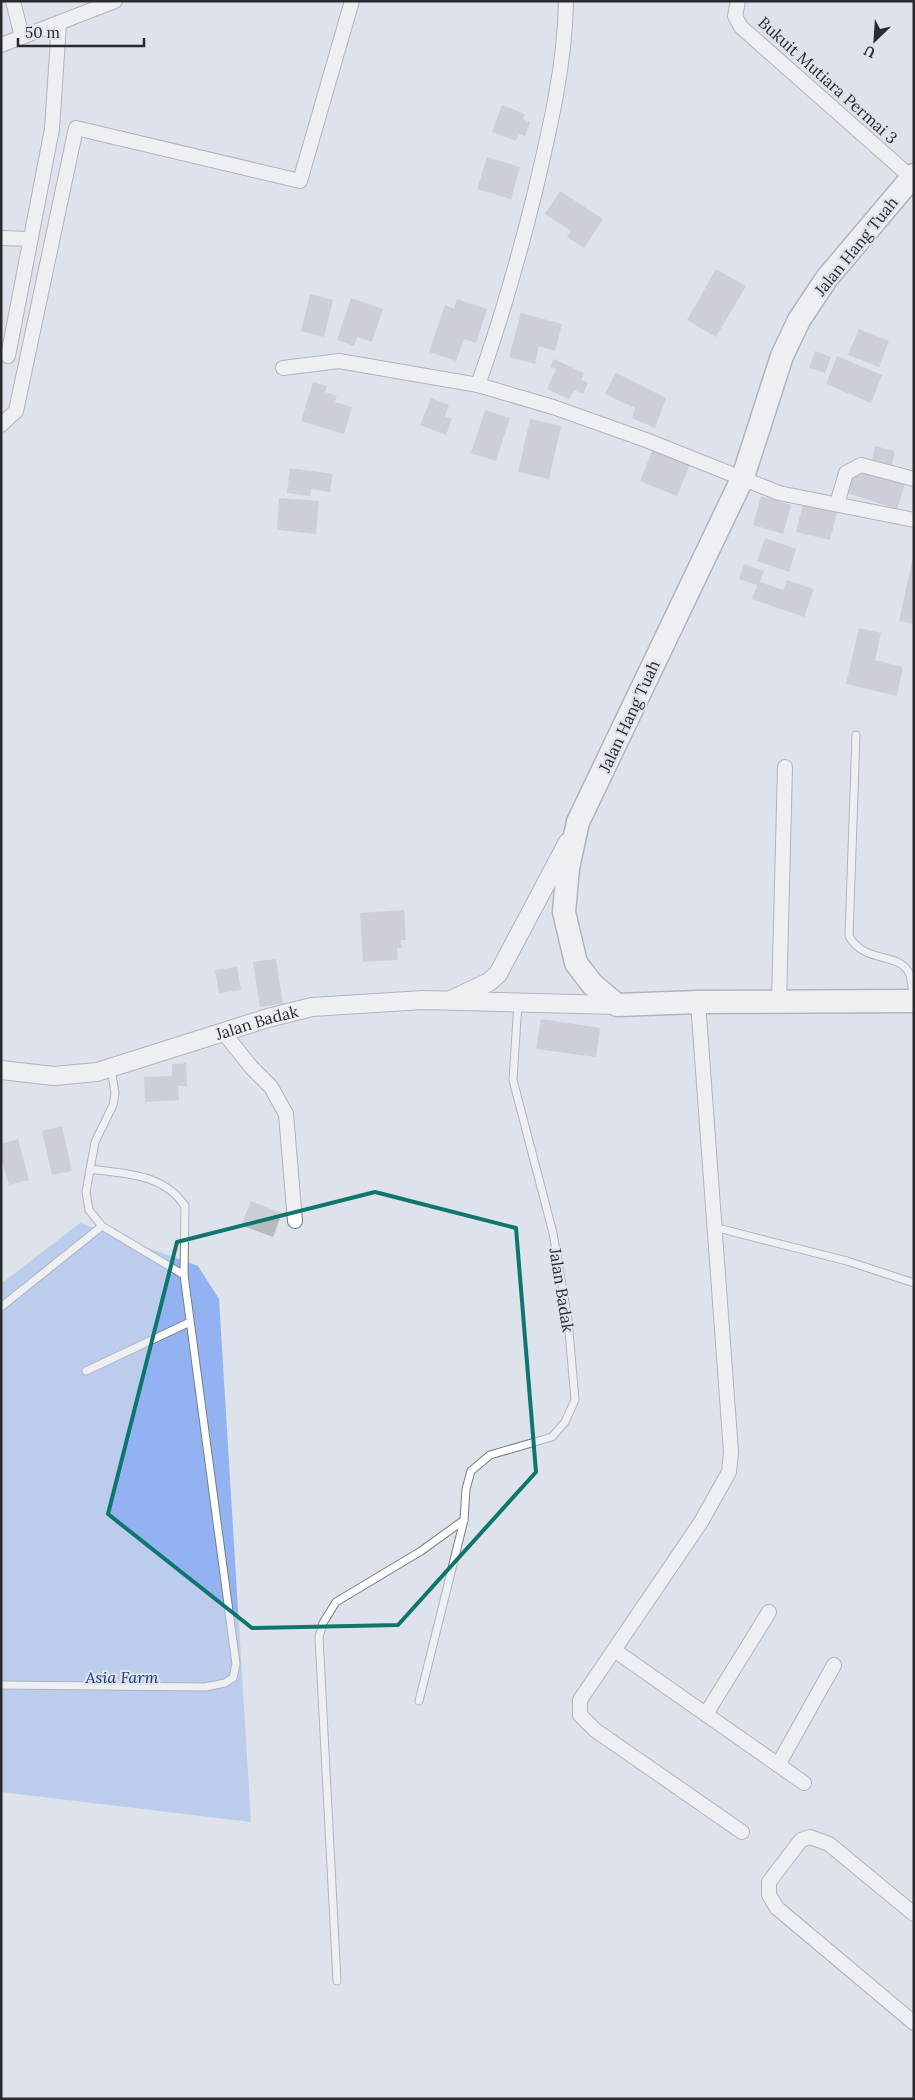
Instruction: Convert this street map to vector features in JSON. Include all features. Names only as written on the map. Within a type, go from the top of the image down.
[{"type":"main road","name":"Jalan Hang Tuah","points":[[616,1005],[592,984],[576,962],[564,912],[568,868],[578,822],[743,477],[782,356],[799,320],[827,278],[913,176]]},
{"type":"main road","points":[[616,1005],[698,1002],[914,1000]]},
{"type":"street","points":[[13,1],[22,37]]},
{"type":"street","points":[[1,45],[59,23],[98,4],[114,1]]},
{"type":"street","points":[[1,425],[16,411],[76,128],[300,181],[352,1]]},
{"type":"street","points":[[478,385],[517,262],[547,143],[566,36],[566,1]]},
{"type":"street","name":"Bukuit Mutiara Permai 3","points":[[738,1],[735,16],[741,27],[913,176]]},
{"type":"street","points":[[8,356],[52,129],[59,23]]},
{"type":"street","points":[[1,238],[30,239]]},
{"type":"street","points":[[283,368],[339,362],[478,385],[553,407],[646,440],[743,477],[779,493],[914,520]]},
{"type":"street","points":[[836,504],[846,473],[861,465],[914,479]]},
{"type":"street","points":[[780,1002],[785,767]]},
{"type":"street","points":[[450,1000],[489,982],[498,974],[578,822]]},
{"type":"street","name":"Jalan Badak","points":[[4,1073],[54,1076],[97,1072],[223,1032],[312,1007],[423,1000],[616,1005]]},
{"type":"street","points":[[698,1002],[731,1452],[729,1472],[701,1522],[580,1700],[580,1716],[595,1730],[742,1832]]},
{"type":"street","points":[[223,1032],[252,1068],[271,1087],[286,1114],[295,1221]]},
{"type":"street","points":[[706,1714],[769,1612]]},
{"type":"street","points":[[614,1650],[804,1783]]},
{"type":"street","points":[[778,1764],[834,1665]]},
{"type":"street","points":[[914,1914],[829,1844],[810,1837],[801,1840],[770,1882],[769,1895],[777,1908],[914,2023]]},
{"type":"lane","points":[[856,734],[849,936],[853,944],[864,953],[900,962],[909,973],[914,1000]]},
{"type":"lane","name":"Jalan Badak","points":[[420,1701],[464,1520],[466,1490],[471,1470],[490,1455],[552,1437],[565,1422],[575,1400],[568,1320],[553,1234],[513,1080],[518,1003]]},
{"type":"lane","points":[[110,1068],[115,1093],[113,1105],[95,1142],[86,1192],[89,1210],[102,1226],[184,1275]]},
{"type":"lane","points":[[1,1685],[205,1688],[225,1683],[233,1678],[236,1664],[184,1275],[185,1206],[179,1196],[154,1179],[90,1168]]},
{"type":"lane","points":[[1,1307],[102,1226]]},
{"type":"lane","points":[[713,1227],[847,1261],[914,1283]]},
{"type":"lane","points":[[86,1371],[190,1322]]},
{"type":"lane","points":[[337,1981],[319,1637],[323,1623],[336,1602],[421,1551],[464,1520]]},
{"type":"highlighted area","points":[[375,1192],[516,1228],[536,1472],[398,1625],[252,1628],[108,1514],[177,1242]]},
{"type":"green space","name":"Asia Farm","points":[[80,1223],[198,1266],[219,1299],[251,1822],[1,1792],[1,1284]]},
{"type":"building","points":[[502,105],[525,114],[523,119],[530,122],[525,136],[519,134],[516,141],[492,132]]},
{"type":"building","points":[[487,157],[520,167],[511,199],[477,189]]},
{"type":"building","points":[[560,191],[603,219],[584,248],[567,237],[571,231],[545,214]]},
{"type":"building","points":[[716,269],[746,286],[716,337],[687,320]]},
{"type":"building","points":[[310,294],[333,300],[324,337],[301,331]]},
{"type":"building","points":[[351,298],[383,309],[372,342],[357,337],[354,346],[337,340]]},
{"type":"building","points":[[457,299],[487,309],[476,343],[464,339],[456,361],[429,352],[445,305],[454,309]]},
{"type":"building","points":[[521,313],[562,324],[555,351],[539,346],[535,364],[509,357]]},
{"type":"building","points":[[859,329],[889,341],[879,367],[848,355]]},
{"type":"building","points":[[815,351],[831,357],[825,373],[809,368]]},
{"type":"building","points":[[837,356],[882,375],[871,403],[826,384]]},
{"type":"building","points":[[554,359],[584,373],[581,380],[588,383],[583,394],[574,390],[569,399],[547,389],[556,369],[550,367]]},
{"type":"building","points":[[616,373],[666,398],[655,428],[632,418],[635,408],[605,394]]},
{"type":"building","points":[[313,382],[327,386],[325,392],[337,396],[335,402],[352,407],[344,434],[301,421]]},
{"type":"building","points":[[431,398],[449,405],[445,416],[452,419],[446,435],[420,425]]},
{"type":"building","points":[[485,410],[510,418],[496,461],[471,453]]},
{"type":"building","points":[[530,419],[561,426],[549,479],[518,472]]},
{"type":"building","points":[[875,446],[895,451],[892,465],[872,461]]},
{"type":"building","points":[[653,449],[690,464],[677,496],[640,481]]},
{"type":"building","points":[[290,468],[333,474],[330,492],[311,489],[310,496],[287,493]]},
{"type":"building","points":[[855,468],[905,484],[897,509],[847,493]]},
{"type":"building","points":[[761,496],[791,505],[783,534],[753,525]]},
{"type":"building","points":[[279,498],[319,501],[316,534],[277,530]]},
{"type":"building","points":[[803,504],[837,512],[830,540],[796,532]]},
{"type":"building","points":[[765,538],[796,549],[789,572],[757,561]]},
{"type":"building","points":[[912,561],[914,561],[914,624],[899,621]]},
{"type":"building","points":[[744,564],[764,571],[760,582],[783,590],[787,580],[814,589],[804,617],[752,599],[757,585],[739,579]]},
{"type":"building","points":[[859,628],[881,633],[875,660],[903,667],[897,696],[846,684]]},
{"type":"building","points":[[404,910],[406,940],[401,940],[402,948],[397,948],[398,960],[363,962],[360,913]]},
{"type":"building","points":[[276,959],[283,1004],[260,1007],[253,962]]},
{"type":"building","points":[[237,967],[241,990],[219,993],[215,970]]},
{"type":"building","points":[[541,1019],[600,1028],[596,1057],[536,1049]]},
{"type":"building","points":[[186,1063],[187,1086],[178,1086],[179,1100],[145,1102],[144,1077],[172,1076],[172,1064]]},
{"type":"building","points":[[62,1126],[72,1171],[52,1175],[42,1131]]},
{"type":"building","points":[[18,1139],[29,1180],[9,1185],[1,1157],[1,1144]]},
{"type":"building","points":[[251,1201],[282,1213],[273,1237],[241,1225]]}]
